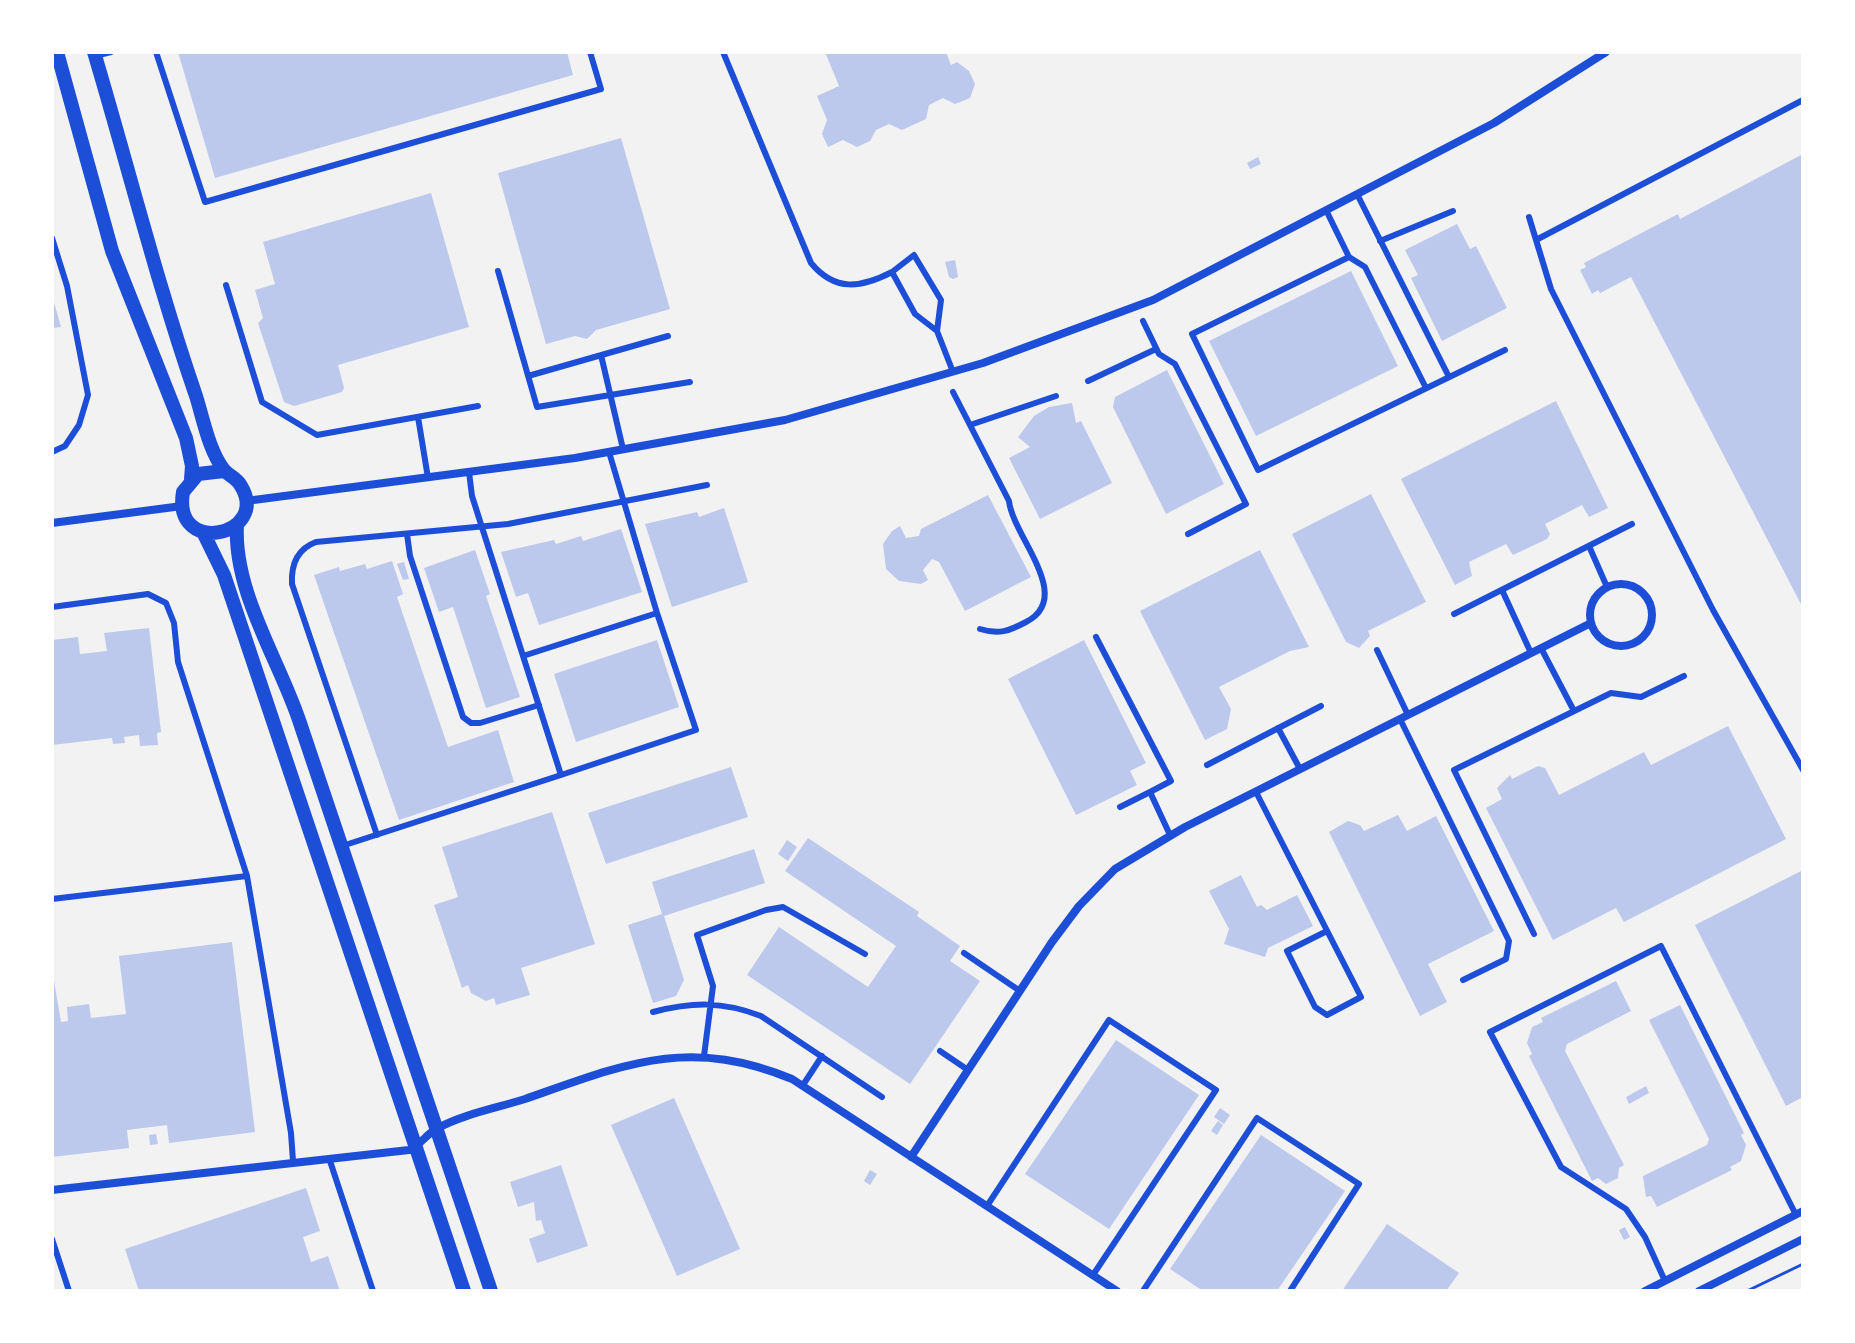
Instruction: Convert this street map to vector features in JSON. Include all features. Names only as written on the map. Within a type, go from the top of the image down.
[{"type":"street","points":[[57,52],[112,251],[186,438],[192,466],[191,479],[183,492],[182,506],[191,525],[203,532],[221,533],[237,524]]},
{"type":"street","points":[[246,501],[609,452],[785,420],[953,372],[1153,300],[1494,123],[1606,52]]},
{"type":"street","points":[[94,54],[188,373],[224,471],[240,483],[246,501],[237,524],[237,549],[243,575],[293,703],[491,1291]]},
{"type":"street","points":[[191,479],[206,471],[224,471]]},
{"type":"street","points":[[52,523],[182,506]]},
{"type":"street","points":[[203,532],[224,575],[464,1291]]},
{"type":"street","points":[[1627,584],[1644,594],[1652,612],[1648,632],[1632,645],[1612,645],[1598,636],[1591,623],[1594,600],[1607,587],[1627,584]]},
{"type":"street","points":[[911,1157],[1052,942],[1097,885],[1126,862],[1170,835],[1591,623]]},
{"type":"street","points":[[52,1190],[416,1147],[436,1128],[649,1059],[704,1056],[760,1066],[803,1085],[1117,1291]]},
{"type":"street","points":[[1645,1291],[1799,1213]]},
{"type":"street","points":[[1699,1291],[1803,1239]]},
{"type":"lane","points":[[94,54],[111,52]]},
{"type":"lane","points":[[156,52],[205,202],[601,89],[590,52]]},
{"type":"lane","points":[[723,52],[811,263],[821,276],[850,286],[871,283],[914,255],[941,300],[937,331],[953,372]]},
{"type":"lane","points":[[1536,240],[1803,100]]},
{"type":"lane","points":[[1357,194],[1449,377]]},
{"type":"lane","points":[[1326,210],[1349,257],[1365,267],[1426,388]]},
{"type":"lane","points":[[1380,241],[1453,211]]},
{"type":"lane","points":[[1529,217],[1551,289],[1713,610],[1803,770]]},
{"type":"lane","points":[[52,238],[67,286],[88,395],[79,425],[65,446],[52,452]]},
{"type":"lane","points":[[1349,257],[1192,334],[1258,470],[1505,350]]},
{"type":"lane","points":[[498,271],[537,407],[690,382]]},
{"type":"lane","points":[[892,272],[915,314],[937,331]]},
{"type":"lane","points":[[226,285],[262,402],[317,435],[478,406]]},
{"type":"lane","points":[[1143,321],[1156,349],[1175,364],[1246,504],[1188,534]]},
{"type":"lane","points":[[528,376],[668,336]]},
{"type":"lane","points":[[1088,381],[1156,349]]},
{"type":"lane","points":[[601,355],[623,449]]},
{"type":"lane","points":[[953,392],[1009,501],[1011,518],[1044,579],[1046,592],[1039,613],[1032,619],[1007,631],[980,629]]},
{"type":"lane","points":[[970,425],[1056,396]]},
{"type":"lane","points":[[418,417],[428,478]]},
{"type":"lane","points":[[342,846],[696,730],[609,452]]},
{"type":"lane","points":[[469,472],[482,527],[561,775]]},
{"type":"lane","points":[[377,835],[291,576],[302,551],[316,542],[482,527],[707,485]]},
{"type":"lane","points":[[1454,614],[1632,524]]},
{"type":"lane","points":[[407,534],[410,556],[463,717],[471,723],[480,723],[539,705]]},
{"type":"lane","points":[[1589,546],[1607,587]]},
{"type":"lane","points":[[1502,590],[1531,653]]},
{"type":"lane","points":[[52,607],[148,594],[166,603],[174,623],[178,662],[247,876],[291,1133],[293,1161]]},
{"type":"lane","points":[[523,656],[657,613]]},
{"type":"lane","points":[[1096,637],[1171,781],[1120,807]]},
{"type":"lane","points":[[1541,648],[1574,711]]},
{"type":"lane","points":[[1377,650],[1404,717],[1509,941],[1506,959],[1463,980]]},
{"type":"lane","points":[[1534,934],[1454,770],[1611,693],[1641,697],[1684,676]]},
{"type":"lane","points":[[1207,765],[1321,706]]},
{"type":"lane","points":[[1278,728],[1300,769]]},
{"type":"lane","points":[[1150,792],[1170,835]]},
{"type":"lane","points":[[1256,792],[1361,997],[1327,1015],[1315,1007],[1287,951],[1327,931]]},
{"type":"lane","points":[[52,899],[247,876]]},
{"type":"lane","points":[[704,1056],[713,986],[697,935],[766,910],[789,908],[865,954]]},
{"type":"lane","points":[[1665,1281],[1645,1237],[1626,1209],[1561,1167],[1490,1032],[1661,946],[1799,1213]]},
{"type":"lane","points":[[964,953],[1020,991]]},
{"type":"lane","points":[[653,1012],[686,1003],[713,1003],[761,1016],[882,1097]]},
{"type":"lane","points":[[987,1206],[1109,1020],[1216,1090],[1093,1275]]},
{"type":"lane","points":[[940,1051],[968,1070]]},
{"type":"lane","points":[[803,1085],[822,1056]]},
{"type":"lane","points":[[1143,1291],[1257,1118],[1359,1184],[1290,1291]]},
{"type":"lane","points":[[329,1158],[373,1291]]},
{"type":"lane","points":[[52,1239],[69,1291]]},
{"type":"path","points":[[1747,1291],[1803,1264]]},
{"type":"building","points":[[178,52],[567,52],[573,75],[215,178]]},
{"type":"building","points":[[825,52],[946,52],[951,65],[957,62],[969,71],[975,84],[970,98],[955,104],[943,98],[929,105],[926,119],[902,130],[889,124],[876,130],[870,141],[857,147],[843,140],[828,147],[822,134],[827,120],[817,96],[839,86]]},
{"type":"building","points":[[621,138],[670,309],[596,330],[587,339],[575,336],[546,344],[498,173]]},
{"type":"building","points":[[1803,154],[1803,608],[1631,277],[1592,294],[1580,270],[1586,267],[1584,263],[1678,214],[1680,219]]},
{"type":"building","points":[[1258,157],[1261,164],[1250,169],[1247,163]]},
{"type":"building","points":[[431,193],[469,327],[338,365],[344,388],[342,392],[294,406],[284,402],[258,323],[263,318],[255,290],[275,284],[263,242]]},
{"type":"building","points":[[1457,224],[1470,249],[1476,246],[1507,308],[1442,341],[1411,278],[1418,275],[1405,250]]},
{"type":"building","points":[[955,260],[958,277],[953,279],[949,277],[945,262]]},
{"type":"building","points":[[1351,271],[1398,366],[1256,436],[1209,341]]},
{"type":"building","points":[[53,299],[61,327],[52,328]]},
{"type":"building","points":[[1167,370],[1224,484],[1166,514],[1113,407],[1115,397]]},
{"type":"building","points":[[1556,401],[1608,508],[1589,517],[1582,505],[1545,524],[1550,534],[1547,539],[1513,555],[1506,544],[1469,562],[1472,576],[1455,585],[1401,479]]},
{"type":"building","points":[[1072,403],[1076,423],[1081,421],[1112,483],[1040,519],[1009,458],[1030,447],[1018,437],[1034,416],[1049,407]]},
{"type":"building","points":[[1371,494],[1426,602],[1368,631],[1370,636],[1359,648],[1346,642],[1292,534]]},
{"type":"building","points":[[988,495],[1031,577],[965,611],[939,562],[932,559],[923,570],[928,580],[921,584],[899,581],[886,569],[883,544],[892,531],[900,526],[906,538],[919,536],[921,529]]},
{"type":"building","points":[[724,508],[748,582],[672,607],[645,524],[697,512],[699,517]]},
{"type":"building","points":[[621,529],[642,592],[539,625],[528,593],[516,597],[501,552],[554,540],[556,544],[581,536],[583,541]]},
{"type":"building","points":[[475,550],[490,594],[486,596],[520,697],[486,708],[453,607],[439,612],[424,568]]},
{"type":"building","points":[[1260,550],[1309,647],[1290,651],[1219,687],[1231,709],[1227,729],[1205,740],[1140,611]]},
{"type":"building","points":[[392,561],[403,594],[397,597],[448,747],[498,730],[514,782],[399,820],[314,575],[339,567],[340,571],[365,564],[367,569]]},
{"type":"building","points":[[404,562],[409,579],[403,580],[397,564]]},
{"type":"building","points":[[149,628],[161,732],[157,733],[158,745],[140,746],[139,735],[124,737],[125,743],[113,744],[112,738],[52,745],[52,640],[78,637],[80,654],[107,651],[104,633]]},
{"type":"building","points":[[657,640],[679,707],[576,742],[554,674]]},
{"type":"building","points":[[1084,640],[1146,763],[1130,771],[1137,785],[1076,815],[1008,679]]},
{"type":"building","points":[[1728,726],[1786,839],[1624,922],[1616,908],[1553,940],[1486,808],[1502,799],[1497,788],[1510,775],[1512,779],[1538,766],[1545,768],[1559,795],[1644,752],[1651,765]]},
{"type":"building","points":[[731,767],[748,817],[606,864],[588,813]]},
{"type":"building","points":[[552,812],[595,944],[521,968],[530,995],[496,1005],[494,998],[486,1001],[471,993],[468,985],[462,988],[434,905],[458,897],[442,847]]},
{"type":"building","points":[[1398,815],[1407,831],[1436,816],[1494,931],[1428,964],[1447,1002],[1420,1016],[1329,832],[1348,821],[1360,825],[1364,831]]},
{"type":"building","points":[[808,838],[919,912],[917,916],[960,946],[950,961],[980,981],[910,1084],[747,975],[779,927],[868,987],[896,946],[785,871]]},
{"type":"building","points":[[787,840],[797,847],[788,861],[778,854]]},
{"type":"building","points":[[754,849],[765,883],[664,916],[684,980],[676,996],[653,1003],[628,925],[662,914],[652,882]]},
{"type":"building","points":[[1801,871],[1803,1097],[1786,1106],[1695,925]]},
{"type":"building","points":[[1241,875],[1257,907],[1261,905],[1267,910],[1297,895],[1313,926],[1268,948],[1265,957],[1224,944],[1229,929],[1209,891]]},
{"type":"building","points":[[232,942],[255,1132],[169,1143],[167,1125],[127,1130],[129,1148],[52,1157],[52,969],[61,1022],[68,1021],[67,1007],[89,1004],[91,1018],[126,1014],[119,956]]},
{"type":"building","points":[[1616,981],[1631,1011],[1567,1044],[1565,1051],[1624,1165],[1619,1168],[1618,1178],[1606,1184],[1598,1178],[1592,1181],[1529,1056],[1532,1054],[1527,1043],[1532,1027],[1543,1022],[1541,1018]]},
{"type":"building","points":[[1680,1005],[1744,1133],[1741,1135],[1746,1145],[1741,1161],[1730,1167],[1732,1170],[1657,1207],[1651,1196],[1646,1197],[1643,1176],[1707,1145],[1709,1139],[1649,1020]]},
{"type":"building","points":[[1116,1040],[1199,1095],[1109,1229],[1025,1174]]},
{"type":"building","points":[[1646,1086],[1649,1093],[1629,1104],[1626,1097]]},
{"type":"building","points":[[674,1098],[740,1249],[677,1276],[611,1125]]},
{"type":"building","points":[[1220,1108],[1230,1115],[1224,1124],[1214,1117]]},
{"type":"building","points":[[1218,1121],[1223,1125],[1217,1135],[1211,1131]]},
{"type":"building","points":[[156,1134],[158,1144],[150,1145],[149,1135]]},
{"type":"building","points":[[1261,1135],[1345,1191],[1277,1291],[1203,1291],[1170,1269]]},
{"type":"building","points":[[561,1165],[588,1246],[537,1263],[529,1239],[545,1233],[541,1220],[536,1221],[534,1202],[518,1207],[510,1182]]},
{"type":"building","points":[[870,1170],[877,1174],[870,1185],[864,1181]]},
{"type":"building","points":[[306,1188],[320,1231],[303,1237],[311,1262],[328,1256],[340,1291],[139,1291],[125,1249]]},
{"type":"building","points":[[1387,1224],[1459,1273],[1446,1291],[1342,1291]]},
{"type":"building","points":[[1625,1227],[1630,1237],[1624,1240],[1619,1230]]}]
